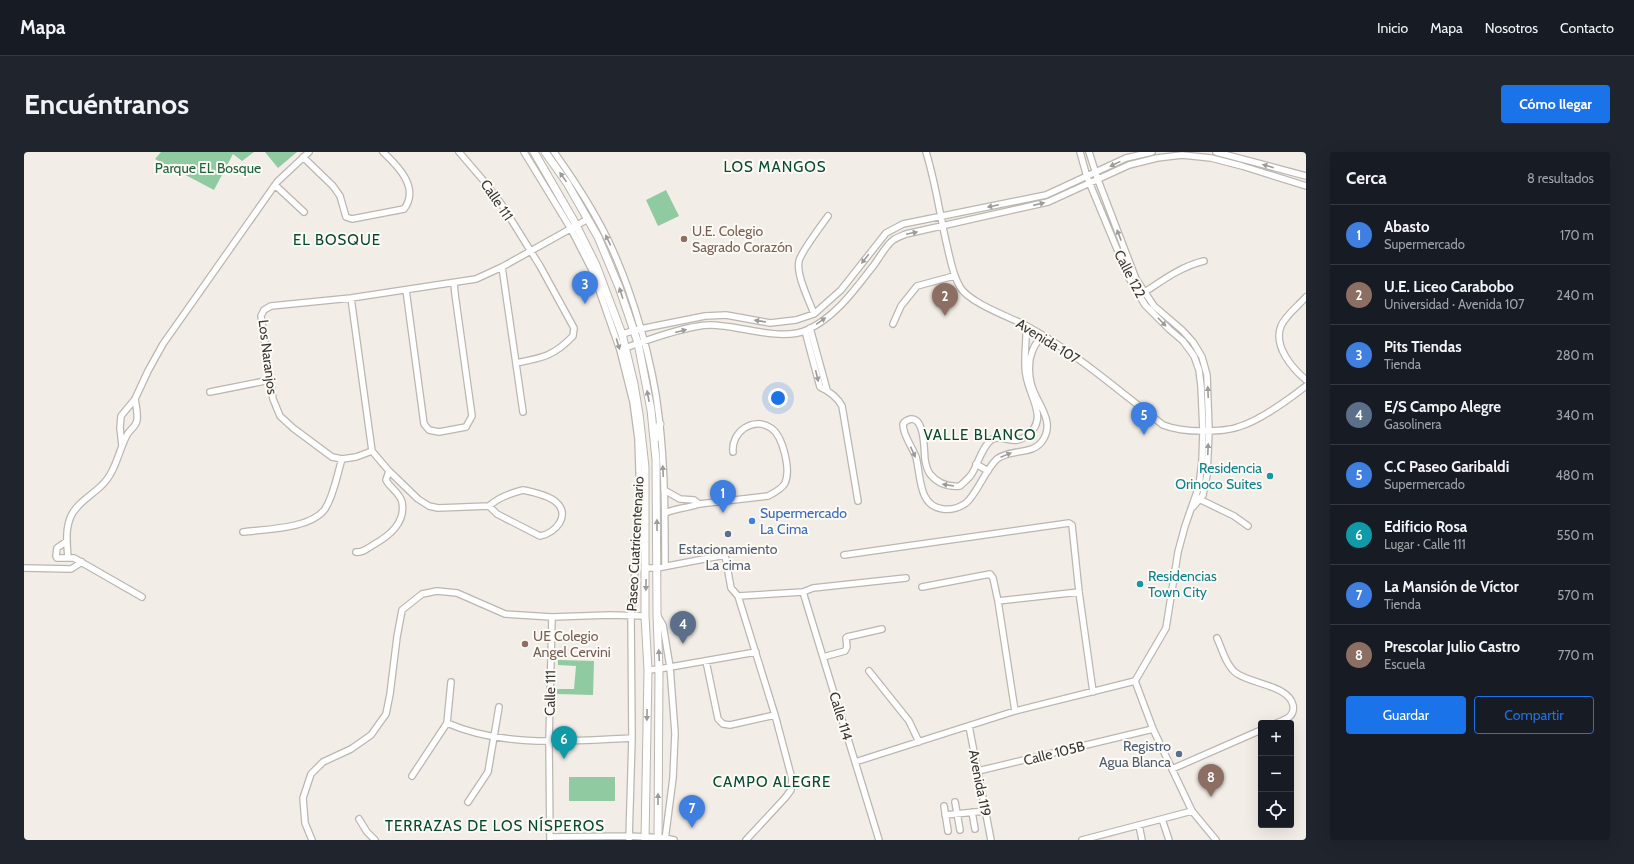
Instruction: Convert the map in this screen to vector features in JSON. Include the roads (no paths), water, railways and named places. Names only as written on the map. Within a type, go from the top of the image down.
[{"type":"street","points":[[122,446],[120,428],[121,416],[135,399],[163,344],[275,185],[309,152]]},
{"type":"street","points":[[303,157],[333,186],[340,196],[346,217],[352,219],[404,209],[409,202],[410,191],[405,176],[383,152]]},
{"type":"street","name":"Calle 111","points":[[459,152],[484,180],[502,205],[540,266],[574,328],[574,336],[567,343],[544,358],[516,363]]},
{"type":"street","name":"Paseo Cuatricentenario","points":[[524,152],[574,227],[592,270],[627,366],[642,431],[645,467],[646,616],[648,670],[645,839]]},
{"type":"street","name":"Paseo Cuatricentenario","points":[[534,152],[596,265],[622,334],[633,402],[638,439],[639,525],[631,615],[632,738],[629,838]]},
{"type":"street","name":"Paseo Cuatricentenario","points":[[545,152],[567,183],[598,237],[637,330]]},
{"type":"street","name":"Paseo Cuatricentenario","points":[[554,152],[582,193],[608,240],[620,267],[655,391],[660,424],[665,513],[666,566]]},
{"type":"street","name":"Avenida 107","points":[[926,152],[935,184],[942,227],[954,276],[961,289],[972,299],[1026,326],[1065,349],[1163,425],[1175,429],[1206,431],[1238,427],[1264,415],[1306,386]]},
{"type":"street","name":"Calle 122","points":[[1080,152],[1089,184],[1129,278],[1145,305],[1183,341],[1194,356],[1199,370],[1206,431]]},
{"type":"street","name":"Calle 122","points":[[1089,152],[1095,173],[1136,279],[1154,306],[1182,330],[1193,342],[1202,357],[1207,375],[1206,431]]},
{"type":"street","points":[[622,334],[705,316],[726,315],[770,322],[796,320],[814,314],[841,290],[886,233],[903,224],[1046,195],[1126,158],[1152,152]]},
{"type":"street","points":[[1216,152],[1306,176]]},
{"type":"street","points":[[625,348],[684,330],[708,325],[728,325],[771,333],[788,334],[808,330],[832,313],[849,297],[893,240],[906,234],[1048,202],[1129,165],[1157,158],[1182,154],[1211,158],[1306,186]]},
{"type":"street","points":[[275,185],[304,212]]},
{"type":"street","points":[[814,314],[801,276],[799,264],[803,254],[828,216]]},
{"type":"street","points":[[489,506],[497,514],[540,536],[546,535],[555,530],[560,524],[562,515],[561,508],[556,501],[540,494],[523,490],[502,497],[489,506],[438,508],[429,506],[418,499],[389,472],[372,451],[351,298],[476,279],[530,252],[588,219]]},
{"type":"street","points":[[1145,292],[1197,262],[1204,261]]},
{"type":"street","points":[[502,267],[523,412]]},
{"type":"street","points":[[893,324],[901,306],[917,286],[954,276]]},
{"type":"street","points":[[406,290],[424,424],[429,430],[439,432],[466,427],[472,416],[454,283]]},
{"type":"street","name":"Los Naranjos","points":[[342,459],[332,456],[293,428],[280,416],[272,399],[261,316],[264,310],[271,306],[351,298]]},
{"type":"street","points":[[1306,298],[1285,320],[1281,326],[1279,334],[1279,344],[1282,350],[1300,375],[1306,380]]},
{"type":"street","points":[[610,321],[614,313]]},
{"type":"street","points":[[1026,326],[1026,377],[1038,413],[1037,424],[1031,433],[1022,439],[1013,441],[997,438],[991,440],[976,464],[972,474],[960,486],[944,485],[934,479],[927,469],[920,426],[914,420],[910,419],[903,424],[904,433],[918,464],[924,496],[937,508],[952,510],[965,504],[988,471],[1001,456],[1007,453],[1023,451],[1037,446],[1044,439],[1047,420],[1031,384],[1030,370],[1032,350],[1043,336]]},
{"type":"street","points":[[808,330],[818,383],[839,400],[842,406],[858,501]]},
{"type":"street","name":"Paseo Cuatricentenario","points":[[641,342],[651,410],[656,460],[657,615],[662,839]]},
{"type":"street","points":[[1026,347],[1032,350]]},
{"type":"street","points":[[210,392],[270,380]]},
{"type":"street","points":[[68,558],[67,541],[69,522],[72,514],[102,485],[111,474],[128,433],[134,428],[138,419],[135,399]]},
{"type":"street","points":[[655,442],[660,424]]},
{"type":"street","points":[[665,513],[670,510],[691,507],[699,504],[768,496],[775,493],[784,484],[787,475],[784,453],[779,438],[771,428],[759,424],[742,429],[735,437],[733,452]]},
{"type":"street","points":[[1037,424],[1047,427]]},
{"type":"street","points":[[120,428],[128,433]]},
{"type":"street","points":[[638,439],[642,431]]},
{"type":"street","points":[[855,762],[1015,711],[1135,681],[1166,628],[1178,552],[1185,526],[1197,498],[1206,431]]},
{"type":"street","points":[[243,532],[302,524],[314,518],[324,510],[330,499],[342,459],[356,457],[372,451]]},
{"type":"street","points":[[976,464],[988,471]]},
{"type":"street","points":[[356,552],[361,552],[392,533],[399,524],[403,513],[402,503],[400,498],[386,480],[389,472]]},
{"type":"street","points":[[664,490],[680,499],[694,500],[699,504]]},
{"type":"street","points":[[1197,498],[1234,516],[1248,526]]},
{"type":"street","points":[[844,555],[1069,523],[1072,525],[1092,692]]},
{"type":"street","points":[[67,541],[56,548],[56,556],[59,559],[74,558],[142,597]]},
{"type":"street","points":[[646,568],[657,568],[725,555],[731,588],[738,596],[756,652],[791,772],[792,784],[786,798],[746,840]]},
{"type":"street","points":[[24,568],[71,569],[82,562]]},
{"type":"street","points":[[922,587],[990,574],[993,578],[998,601],[1015,711]]},
{"type":"street","points":[[738,596],[803,592],[813,588],[906,578]]},
{"type":"street","points":[[312,840],[305,823],[303,798],[311,774],[323,762],[351,749],[371,735],[386,714],[402,610],[422,594],[437,591],[457,594],[505,614],[552,617],[646,616]]},
{"type":"street","name":"Calle 114","points":[[803,592],[879,840]]},
{"type":"street","points":[[998,601],[1079,592]]},
{"type":"street","name":"Paseo Cuatricentenario","points":[[657,615],[663,625],[670,667],[674,748],[673,778],[662,839]]},
{"type":"street","name":"Calle 111","points":[[550,838],[549,740],[552,617]]},
{"type":"street","points":[[823,657],[845,651],[847,647],[847,637],[882,629]]},
{"type":"street","points":[[1217,638],[1226,661],[1236,673],[1281,691],[1289,697],[1293,713],[1291,717],[1284,720]]},
{"type":"street","points":[[648,670],[756,652]]},
{"type":"street","points":[[706,661],[718,719],[723,724],[730,725],[775,715]]},
{"type":"street","points":[[869,671],[910,721],[919,742]]},
{"type":"street","points":[[1135,681],[1153,729],[1192,811],[1216,840]]},
{"type":"street","points":[[412,776],[447,723],[451,682]]},
{"type":"street","points":[[468,802],[488,772],[499,707]]},
{"type":"street","points":[[447,723],[466,731],[504,739],[549,740],[632,738]]},
{"type":"street","name":"Avenida 119","points":[[970,726],[991,840]]},
{"type":"street","name":"Calle 105B","points":[[978,771],[1153,729]]},
{"type":"street","points":[[1172,769],[1258,731]]},
{"type":"street","points":[[955,802],[960,830]]},
{"type":"street","points":[[944,806],[948,831]]},
{"type":"street","points":[[945,815],[986,811]]},
{"type":"street","points":[[1082,840],[1102,838],[1139,825],[1192,811]]},
{"type":"street","points":[[972,812],[975,829]]},
{"type":"street","points":[[359,819],[367,832],[375,840]]},
{"type":"street","points":[[1162,819],[1169,840]]},
{"type":"street","points":[[1139,825],[1142,840]]},
{"type":"street","points":[[550,838],[629,838],[674,840]]},
{"type":"place","name":"U.E. Colegio Sagrado Corazón","points":[[684,239]]},
{"type":"place","name":"Pits Tiendas","points":[[585,304]]},
{"type":"place","name":"U.E. Liceo Carabobo","points":[[945,316]]},
{"type":"place","name":"C.C Paseo Garibaldi","points":[[1144,435]]},
{"type":"place","name":"Residencia Orinoco Suites","points":[[1270,476]]},
{"type":"place","name":"Abasto","points":[[723,513]]},
{"type":"place","name":"Supermercado La Cima","points":[[752,521]]},
{"type":"place","name":"Estacionamiento La cima","points":[[728,534]]},
{"type":"place","name":"Residencias Town City","points":[[1140,584]]},
{"type":"place","name":"UE Colegio Angel Cervini","points":[[525,644]]},
{"type":"place","name":"E/S Campo Alegre","points":[[683,644]]},
{"type":"place","name":"Registro Agua Blanca","points":[[1179,754]]},
{"type":"place","name":"Edificio Rosa","points":[[564,759]]},
{"type":"place","name":"Prescolar Julio Castro","points":[[1211,797]]},
{"type":"place","name":"La Mansión de Víctor","points":[[692,828]]},
{"type":"district","name":"LOS MANGOS","points":[[775,167]]},
{"type":"district","name":"EL BOSQUE","points":[[337,240]]},
{"type":"district","name":"VALLE BLANCO","points":[[980,435]]},
{"type":"district","name":"CAMPO ALEGRE","points":[[772,782]]},
{"type":"district","name":"TERRAZAS DE LOS NÍSPEROS","points":[[495,826]]},
{"type":"park label","name":"Parque EL Bosque","points":[[208,168]]}]
